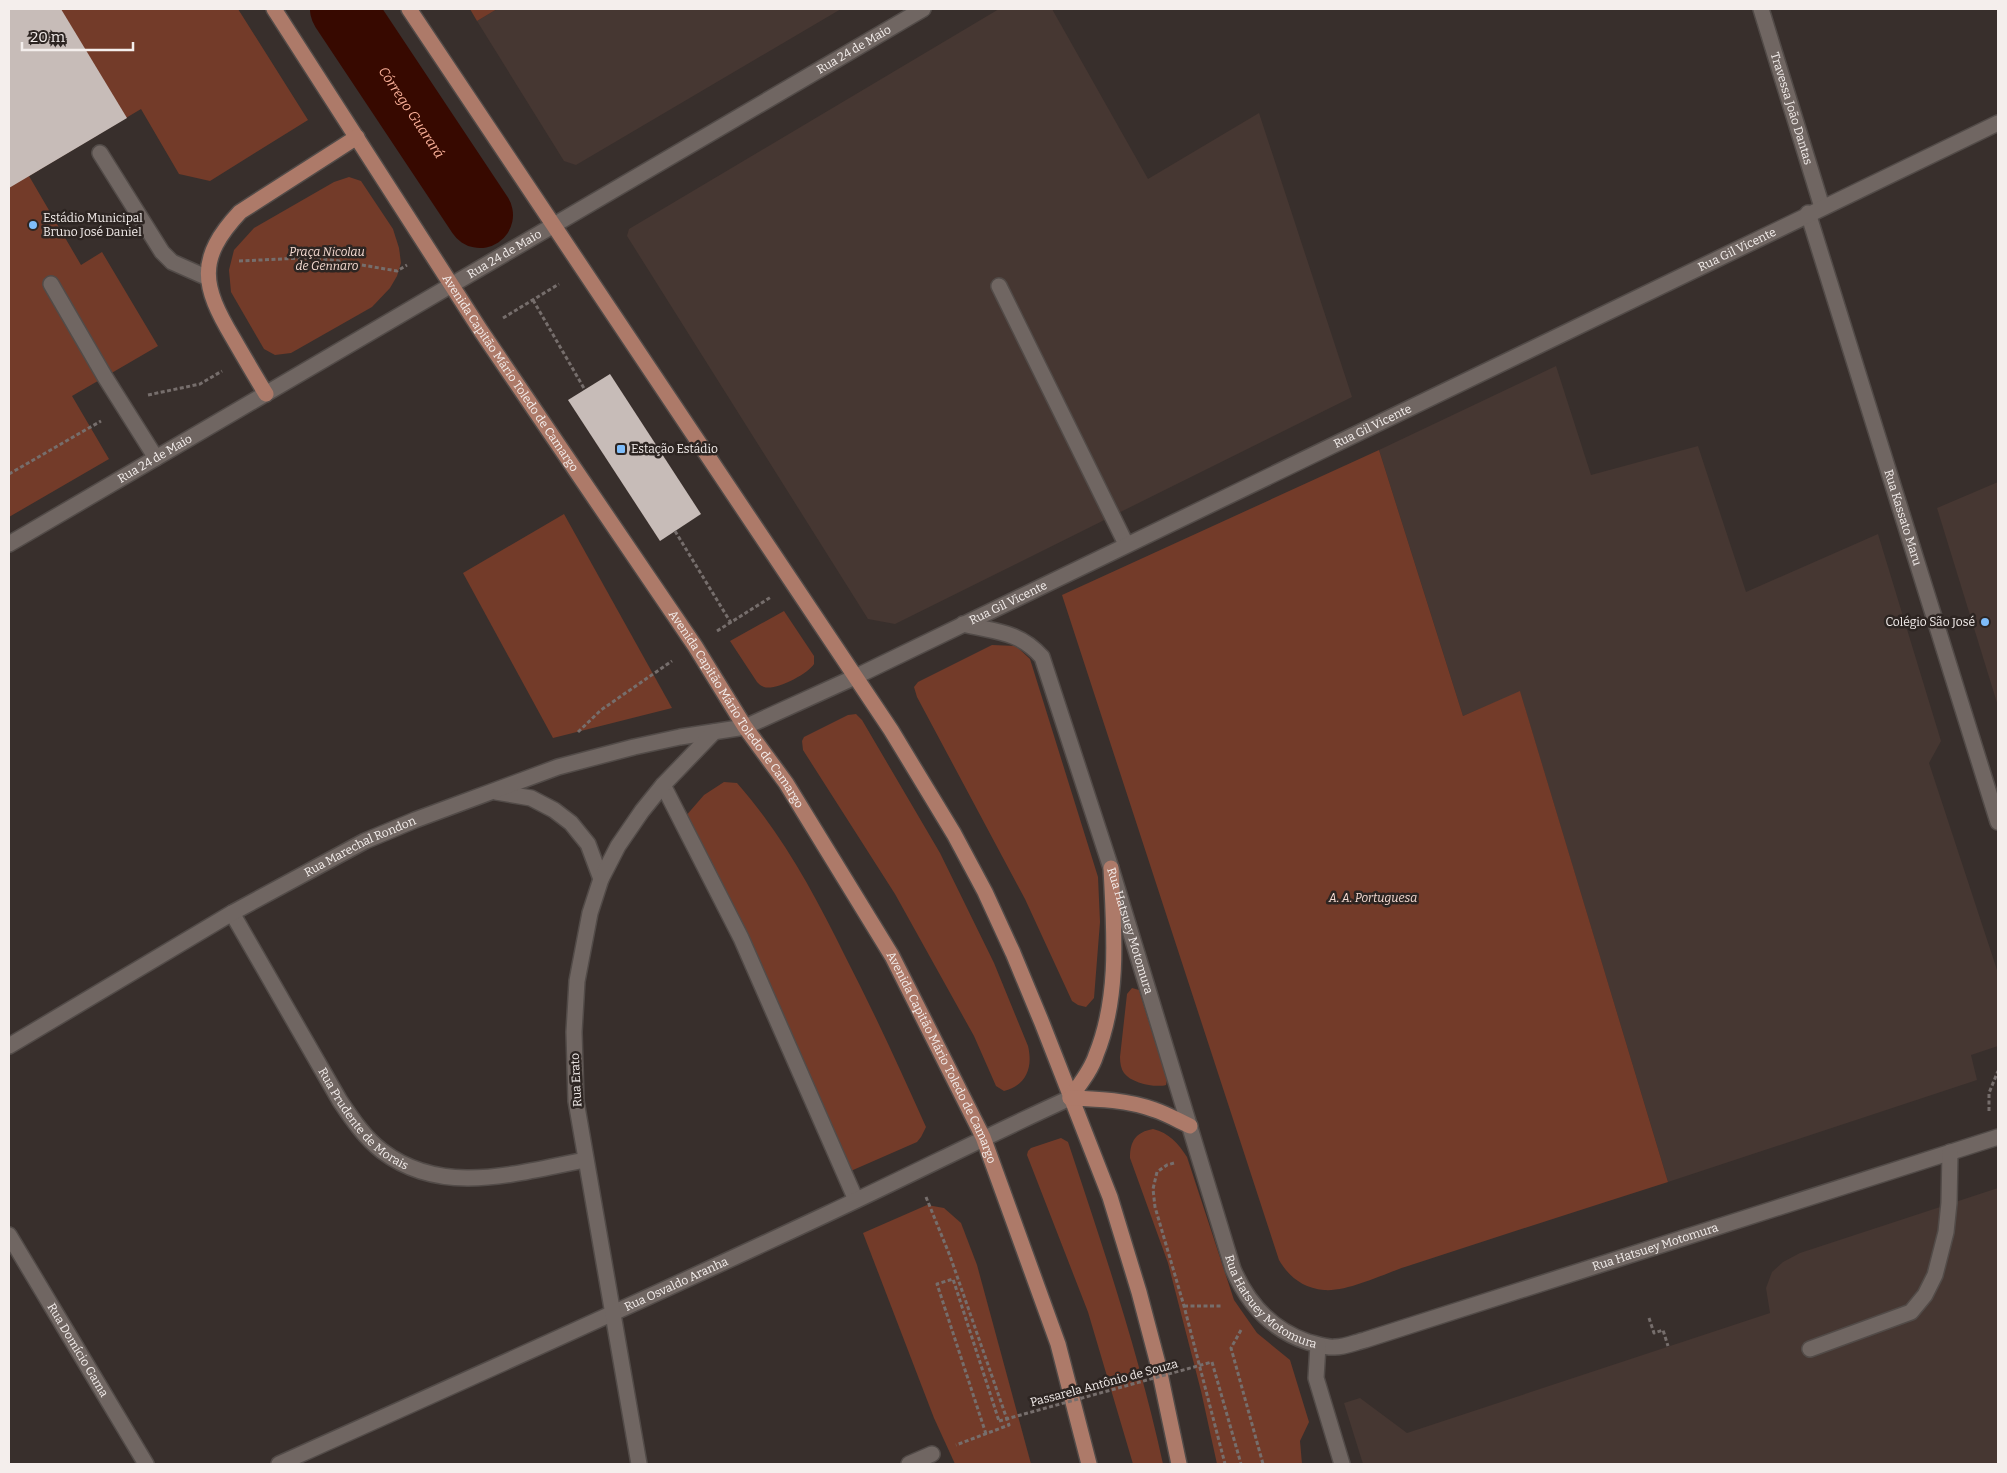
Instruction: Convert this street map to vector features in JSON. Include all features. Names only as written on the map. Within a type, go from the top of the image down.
[{"type":"main road","name":"Avenida Capitão Mário Toledo de Camargo","points":[[274,9],[481,331],[695,646],[745,727],[786,783],[892,956],[983,1137],[1058,1344],[1089,1464]]},
{"type":"main road","points":[[410,9],[891,730],[954,834],[984,892],[1024,979],[1110,1197],[1139,1292],[1158,1364],[1179,1464]]},
{"type":"main road","points":[[266,394],[216,311],[210,293],[208,271],[213,249],[225,228],[240,212],[357,137]]},
{"type":"main road","points":[[1070,1098],[1096,1057],[1110,1003],[1114,946],[1111,868]]},
{"type":"main road","points":[[1070,1098],[1106,1099],[1135,1104],[1155,1110],[1190,1126]]},
{"type":"street","name":"Rua 24 de Maio","points":[[9,544],[923,9]]},
{"type":"street","name":"Travessa João Dantas","points":[[1761,9],[1822,207]]},
{"type":"street","name":"Rua Gil Vicente","points":[[745,727],[854,677],[1998,122]]},
{"type":"street","points":[[100,153],[162,252],[172,262],[208,271]]},
{"type":"street","name":"Rua Kassato Maru","points":[[1808,214],[1998,822]]},
{"type":"street","points":[[51,284],[105,377],[156,458]]},
{"type":"street","points":[[1000,286],[1126,544]]},
{"type":"street","name":"Rua Hatsuey Motomura","points":[[963,624],[1020,638],[1032,646],[1042,657],[1111,868],[1234,1269],[1242,1288],[1254,1307],[1284,1332],[1318,1345],[1335,1348],[1365,1340],[1994,1138]]},
{"type":"street","name":"Rua Marechal Rondon","points":[[9,1046],[232,913],[365,841],[415,820],[558,768],[634,747],[680,737],[745,727]]},
{"type":"street","name":"Rua Erato","points":[[639,1464],[576,1101],[574,1032],[577,981],[590,913],[601,879],[618,846],[642,811],[663,786],[714,732]]},
{"type":"street","points":[[663,786],[741,938],[856,1200]]},
{"type":"street","points":[[494,792],[531,798],[554,810],[571,823],[588,844],[601,879]]},
{"type":"street","name":"Rua Prudente de Morais","points":[[232,913],[340,1101],[357,1125],[381,1150],[407,1167],[432,1175],[460,1178],[489,1178],[585,1160]]},
{"type":"street","name":"Rua Osvaldo Aranha","points":[[279,1464],[613,1314],[856,1200],[983,1137],[1070,1098]]},
{"type":"street","points":[[1810,1348],[1912,1312],[1925,1295],[1935,1275],[1946,1232],[1949,1203],[1950,1152]]},
{"type":"street","name":"Rua Domício Gama","points":[[9,1235],[146,1464]]},
{"type":"street","points":[[1318,1345],[1316,1378],[1342,1464]]},
{"type":"street","points":[[909,1464],[932,1454]]},
{"type":"path","points":[[208,271],[266,259],[303,258],[333,260],[397,271]]},
{"type":"path","points":[[481,331],[584,269]]},
{"type":"path","points":[[533,300],[585,390]]},
{"type":"path","points":[[675,531],[731,623]]},
{"type":"path","points":[[558,768],[578,732],[601,710],[792,583]]},
{"type":"path","points":[[1994,1138],[1989,1093],[1998,1071]]},
{"type":"path","points":[[1200,1154],[1162,1168],[1157,1172],[1153,1189],[1155,1207],[1186,1315],[1225,1464]]},
{"type":"path","points":[[916,1171],[950,1256],[1009,1425],[932,1454]]},
{"type":"path","name":"Passarela Antônio de Souza","points":[[986,1434],[937,1284],[953,1279],[999,1421],[1212,1362],[1241,1464]]},
{"type":"path","points":[[1649,1318],[1654,1333],[1663,1330],[1668,1346]]},
{"type":"path","points":[[1231,1348],[1262,1464]]},
{"type":"shaded area","points":[[497,9],[841,9],[576,165],[564,161],[477,21]]},
{"type":"shaded area","points":[[999,9],[1052,9],[1148,179],[1259,113],[1352,397],[895,624],[868,619],[627,236],[629,229]]},
{"type":"shaded area","points":[[1556,366],[1591,475],[1698,446],[1746,592],[1878,534],[1941,741],[1929,763],[1998,973],[1998,1046],[1971,1055],[1977,1080],[1668,1182],[1520,692],[1463,716],[1379,450]]},
{"type":"shaded area","name":"Colégio São José","points":[[1998,482],[1998,706],[1937,508]]},
{"type":"shaded area","points":[[1998,1188],[1998,1464],[1363,1464],[1344,1403],[1360,1398],[1407,1433],[1770,1313],[1766,1288],[1772,1272],[1783,1262],[1800,1253]]},
{"type":"green space","points":[[9,9],[238,9],[308,120],[210,181],[179,174],[141,109],[29,176],[81,265],[102,252],[158,346],[72,396],[109,459],[9,517]]},
{"type":"green space","points":[[470,9],[497,9],[477,21]]},
{"type":"green space","name":"Praça Nicolau de Gennaro","points":[[349,177],[361,181],[393,229],[401,263],[397,276],[390,288],[372,307],[291,353],[275,355],[264,349],[231,292],[229,270],[234,250],[254,228],[334,182]]},
{"type":"green space","name":"A. A. Portuguesa","points":[[1379,450],[1463,716],[1520,691],[1668,1182],[1401,1268],[1356,1285],[1334,1290],[1324,1290],[1310,1287],[1297,1281],[1287,1272],[1279,1260],[1062,595]]},
{"type":"green space","points":[[564,514],[672,708],[553,738],[463,573]]},
{"type":"green space","points":[[784,611],[814,656],[814,664],[791,681],[769,688],[764,687],[757,682],[730,641]]},
{"type":"green space","points":[[992,645],[1016,646],[1030,659],[1098,877],[1100,922],[1094,998],[1086,1007],[1072,1001],[1025,899],[917,697],[914,687],[918,682]]},
{"type":"green space","points":[[856,714],[862,720],[940,853],[994,963],[1028,1046],[1029,1068],[1023,1080],[1012,1088],[1004,1091],[996,1086],[974,1036],[895,894],[803,750],[802,741],[804,737],[848,715]]},
{"type":"green space","points":[[724,782],[737,783],[769,823],[797,866],[822,910],[866,998],[926,1127],[917,1142],[837,1177],[736,940],[678,825],[704,795]]},
{"type":"green space","points":[[1132,988],[1139,990],[1167,1080],[1166,1085],[1150,1085],[1137,1082],[1127,1077],[1121,1068],[1120,1057],[1127,994]]},
{"type":"green space","points":[[1153,1129],[1173,1139],[1187,1157],[1234,1300],[1257,1333],[1290,1360],[1309,1422],[1300,1441],[1302,1464],[1217,1464],[1201,1391],[1168,1263],[1130,1158],[1131,1147],[1135,1138],[1142,1132]]},
{"type":"green space","points":[[1061,1138],[1068,1142],[1110,1269],[1144,1385],[1163,1464],[1133,1464],[1088,1312],[1027,1155],[1031,1148]]},
{"type":"green space","points":[[927,1205],[944,1208],[961,1223],[977,1265],[1031,1464],[955,1464],[934,1418],[863,1233]]},
{"type":"building","points":[[9,9],[61,9],[127,118],[9,188]]},
{"type":"building","points":[[610,374],[701,514],[660,541],[568,400]]},
{"type":"waterway","name":"Córrego Guarará","points":[[343,9],[480,215]]},
{"type":"place","name":"Estádio Municipal Bruno José Daniel","points":[[33,225]]},
{"type":"place","name":"Estação Estádio","points":[[621,449]]},
{"type":"place","name":"Colégio São José","points":[[1985,622]]}]
